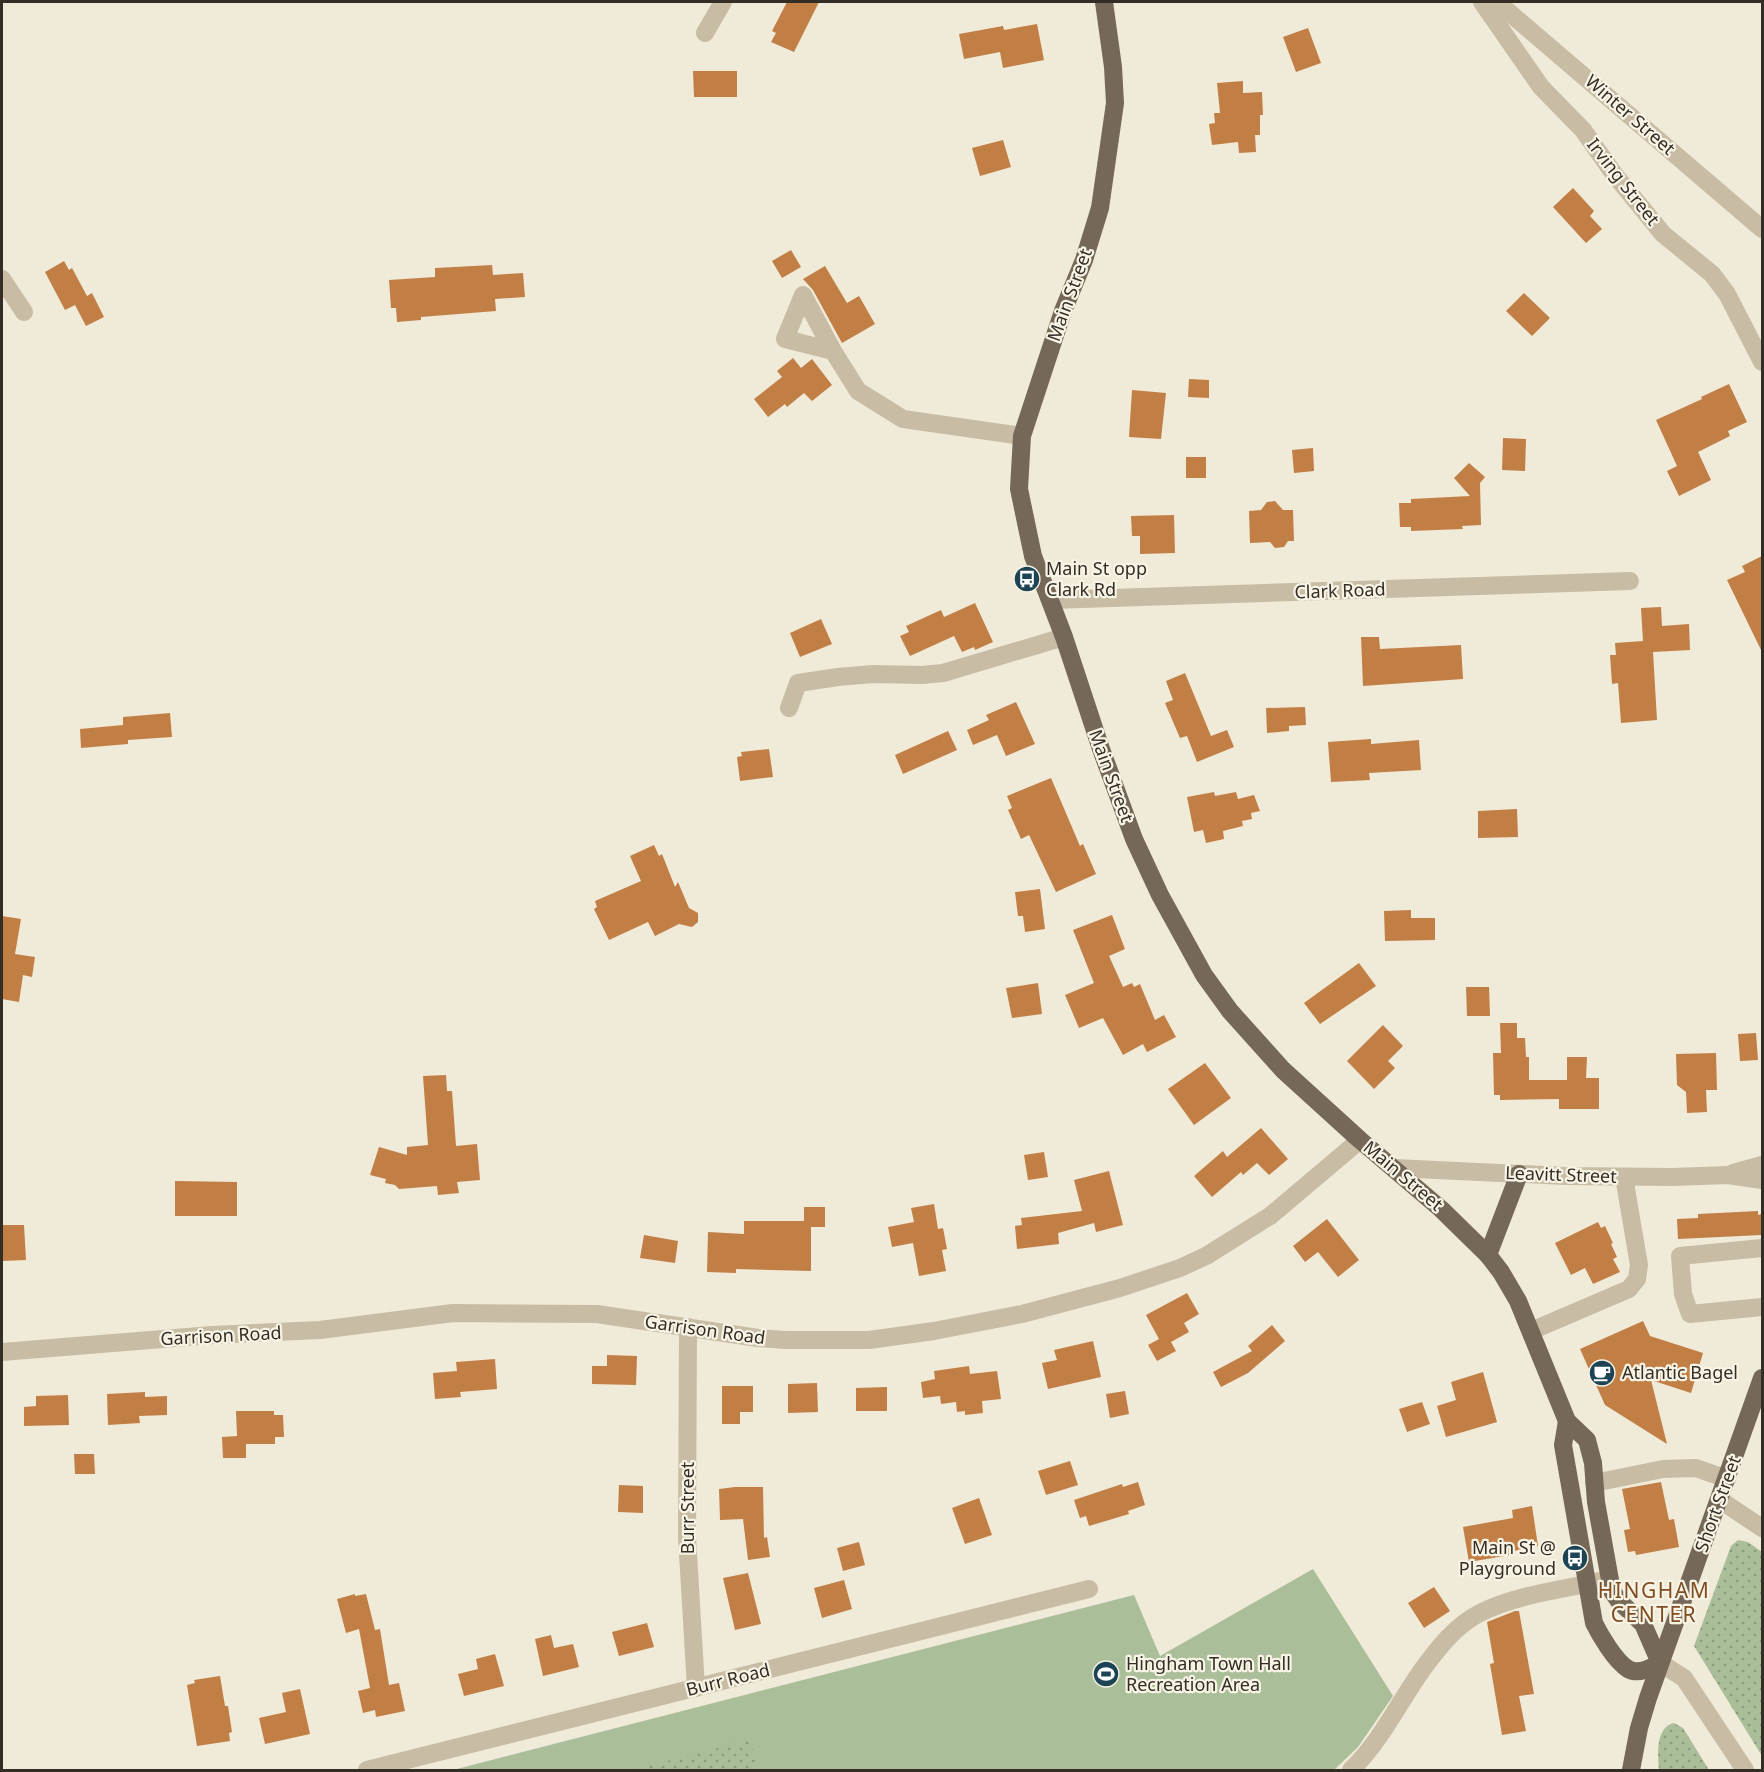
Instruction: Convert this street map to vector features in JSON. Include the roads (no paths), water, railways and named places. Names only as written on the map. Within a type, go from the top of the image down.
[{"type":"main road","name":"Main Street","points":[[1104,2],[1113,67],[1115,103],[1100,208],[1022,436],[1019,489],[1033,556],[1051,600],[1134,839],[1160,895],[1204,975],[1230,1011],[1283,1070],[1441,1209],[1488,1255],[1518,1301],[1567,1421],[1587,1440],[1593,1463],[1594,1483],[1612,1591],[1643,1624],[1660,1663],[1645,1670],[1628,1669],[1605,1643],[1594,1623],[1563,1445],[1567,1421]]},
{"type":"main road","points":[[1488,1255],[1519,1174]]},
{"type":"main road","name":"Short Street","points":[[1660,1663],[1762,1378]]},
{"type":"main road","points":[[1570,1487],[1594,1483]]},
{"type":"main road","points":[[1631,1770],[1639,1728],[1660,1663]]},
{"type":"street","points":[[705,33],[723,2]]},
{"type":"street","name":"Irving Street","points":[[1482,2],[1541,87],[1583,130],[1614,174],[1663,234],[1712,274],[1727,294],[1762,362]]},
{"type":"street","name":"Winter Street","points":[[1497,2],[1762,229]]},
{"type":"street","points":[[2,279],[24,312]]},
{"type":"street","points":[[833,351],[858,391],[903,419],[1022,436]]},
{"type":"street","name":"Clark Road","points":[[1051,600],[1630,581]]},
{"type":"street","points":[[789,708],[798,683],[873,674],[943,673],[1064,637]]},
{"type":"street","name":"Garrison Road","points":[[2,1352],[212,1335],[320,1330],[453,1313],[597,1314],[758,1338],[869,1340],[934,1331],[1022,1314],[1120,1288],[1180,1268],[1206,1256],[1270,1216],[1360,1140]]},
{"type":"street","name":"Leavitt Street","points":[[1728,1175],[1762,1165]]},
{"type":"street","name":"Leavitt Street","points":[[1394,1168],[1624,1177],[1728,1175],[1762,1180]]},
{"type":"street","points":[[1531,1331],[1629,1289],[1637,1279],[1639,1265],[1624,1177]]},
{"type":"street","points":[[1762,1248],[1680,1256],[1683,1294],[1690,1314],[1762,1307]]},
{"type":"street","name":"Burr Street","points":[[688,1327],[687,1537],[696,1688]]},
{"type":"street","points":[[1594,1483],[1664,1469],[1696,1468],[1727,1479]]},
{"type":"street","points":[[1720,1500],[1762,1528]]},
{"type":"street","points":[[1351,1770],[1366,1755],[1397,1712],[1422,1671],[1447,1639],[1464,1623],[1481,1612],[1518,1599],[1609,1579]]},
{"type":"street","name":"Burr Road","points":[[367,1770],[1089,1589]]},
{"type":"street","points":[[1660,1663],[1684,1678],[1745,1770]]},
{"type":"place","name":"Main St opp Clark Rd","points":[[1027,579]]},
{"type":"place","name":"Atlantic Bagel","points":[[1602,1373]]},
{"type":"place","name":"Main St @ Playground","points":[[1575,1558]]},
{"type":"place","name":"Hingham Town Hall Recreation Area","points":[[1106,1674]]},
{"type":"district","name":"HINGHAM CENTER","points":[[1654,1603]]}]
